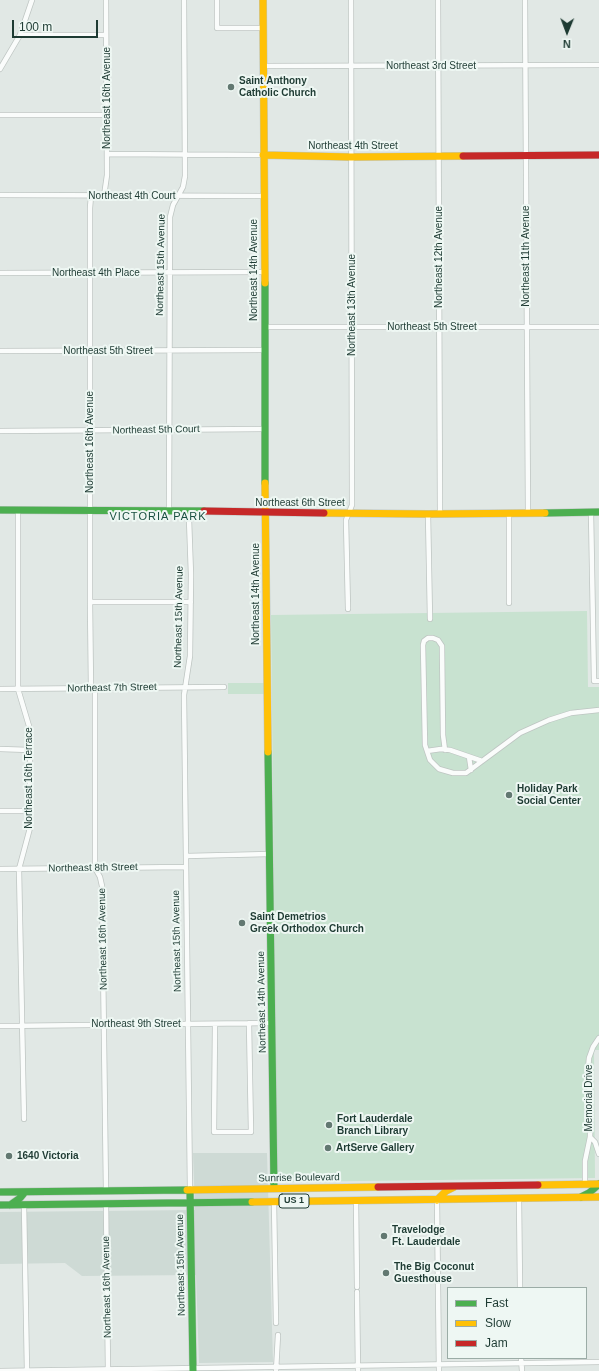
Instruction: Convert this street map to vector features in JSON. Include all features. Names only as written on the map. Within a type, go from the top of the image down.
[{"type":"street","points":[[0,69],[20,35],[32,0]]},
{"type":"street","name":"Northeast 16th Avenue","points":[[104,196],[107,175],[106,0]]},
{"type":"street","name":"Northeast 15th Avenue","points":[[169,510],[170,217],[173,205],[177,195],[183,187],[184,181],[184,0]]},
{"type":"street","points":[[217,0],[217,28],[263,28]]},
{"type":"street","name":"Northeast 14th Avenue","points":[[263,0],[266,688],[270,854],[274,1188]]},
{"type":"street","name":"Northeast 13th Avenue","points":[[348,609],[346,520],[352,505],[351,0]]},
{"type":"street","name":"Northeast 12th Avenue","points":[[438,0],[440,514]]},
{"type":"street","name":"Northeast 11th Avenue","points":[[525,0],[528,513]]},
{"type":"street","points":[[20,35],[106,35]]},
{"type":"street","name":"Northeast 3rd Street","points":[[264,66],[599,65]]},
{"type":"street","points":[[0,115],[106,115]]},
{"type":"street","name":"Northeast 4th Street","points":[[107,154],[351,157],[599,156]]},
{"type":"street","name":"Northeast 4th Court","points":[[0,195],[264,196]]},
{"type":"street","name":"Northeast 16th Avenue","points":[[91,196],[90,602],[93,689],[95,868],[100,877],[102,886],[106,1191]]},
{"type":"street","name":"Northeast 4th Place","points":[[0,273],[264,272]]},
{"type":"street","name":"Northeast 5th Street","points":[[265,327],[527,328],[599,326]]},
{"type":"street","name":"Northeast 5th Street","points":[[0,351],[265,350]]},
{"type":"street","name":"Northeast 5th Court","points":[[0,431],[264,429]]},
{"type":"street","name":"Northeast 6th Street","points":[[0,510],[169,510],[265,513],[428,514],[595,512]]},
{"type":"street","name":"Northeast 16th Terrace","points":[[18,510],[18,689],[29,726],[30,750],[30,828],[19,869],[24,1119]]},
{"type":"street","name":"Northeast 15th Avenue","points":[[188,511],[191,602],[190,656],[184,695],[192,1370]]},
{"type":"street","points":[[595,512],[597,681]]},
{"type":"street","points":[[509,513],[509,603]]},
{"type":"street","points":[[428,514],[430,620]]},
{"type":"street","points":[[90,602],[191,602]]},
{"type":"street","points":[[445,750],[442,735],[442,646],[438,640],[428,638],[424,641],[423,645],[425,744],[430,760],[439,768],[453,773],[466,773],[520,733],[542,723],[571,713],[599,710]]},
{"type":"street","name":"Northeast 7th Street","points":[[0,689],[224,687]]},
{"type":"street","points":[[0,749],[30,750]]},
{"type":"street","points":[[427,751],[445,750],[482,762]]},
{"type":"street","points":[[469,757],[471,770]]},
{"type":"street","points":[[0,811],[30,811]]},
{"type":"street","points":[[186,856],[270,854]]},
{"type":"street","name":"Northeast 8th Street","points":[[0,870],[186,867]]},
{"type":"street","points":[[215,1024],[214,1132],[251,1132],[249,1023]]},
{"type":"street","name":"Northeast 9th Street","points":[[0,1026],[272,1023]]},
{"type":"street","name":"Memorial Drive","points":[[585,1184],[585,1161],[590,1137],[589,1058],[593,1047],[599,1038]]},
{"type":"street","name":"Memorial Drive","points":[[590,1137],[599,1154]]},
{"type":"street","points":[[579,1198],[590,1193],[599,1184]]},
{"type":"street","name":"Sunrise Boulevard","points":[[0,1192],[599,1184]]},
{"type":"street","points":[[440,1371],[437,1200],[446,1191],[458,1186]]},
{"type":"street","points":[[10,1205],[20,1198],[25,1192]]},
{"type":"street","name":"US 1","points":[[0,1205],[599,1197]]},
{"type":"street","points":[[519,1198],[520,1287]]},
{"type":"street","points":[[356,1200],[358,1369]]},
{"type":"street","points":[[274,1202],[276,1323]]},
{"type":"street","name":"Northeast 16th Avenue","points":[[106,1204],[108,1370]]},
{"type":"street","points":[[24,1205],[27,1371]]},
{"type":"street","points":[[276,1369],[278,1335]]},
{"type":"street","points":[[521,1361],[522,1371]]},
{"type":"street","points":[[0,1370],[358,1369],[521,1361],[599,1362]]},
{"type":"shaded area","points":[[193,1153],[267,1153],[273,1362],[199,1363],[196,1275],[82,1276],[65,1263],[0,1264],[0,1212],[195,1210]]},
{"type":"green space","points":[[587,611],[588,687],[599,687],[599,1050],[594,1050],[595,1178],[282,1182],[277,1173],[271,615]]},
{"type":"green space","points":[[228,683],[264,683],[264,694],[228,694]]},
{"type":"traffic: fast","points":[[265,283],[265,483]]},
{"type":"traffic: fast","points":[[0,510],[204,511]]},
{"type":"traffic: fast","points":[[545,513],[599,512]]},
{"type":"traffic: fast","points":[[268,752],[274,1188]]},
{"type":"traffic: fast","points":[[581,1197],[589,1193],[599,1184]]},
{"type":"traffic: fast","points":[[0,1192],[187,1190]]},
{"type":"traffic: fast","points":[[190,1190],[193,1371]]},
{"type":"traffic: fast","points":[[10,1205],[20,1198],[25,1192]]},
{"type":"traffic: fast","points":[[0,1205],[252,1202]]},
{"type":"traffic: slow","points":[[263,0],[265,283]]},
{"type":"traffic: slow","points":[[263,155],[351,157],[463,156]]},
{"type":"traffic: slow","points":[[265,483],[268,752]]},
{"type":"traffic: slow","points":[[324,513],[545,513]]},
{"type":"traffic: slow","points":[[538,1185],[599,1184]]},
{"type":"traffic: slow","points":[[187,1190],[378,1187]]},
{"type":"traffic: slow","points":[[437,1200],[446,1191],[454,1187]]},
{"type":"traffic: slow","points":[[252,1202],[599,1197]]},
{"type":"traffic: jam","points":[[463,156],[599,155]]},
{"type":"traffic: jam","points":[[204,511],[324,513]]},
{"type":"traffic: jam","points":[[378,1187],[538,1185]]},
{"type":"place","name":"Saint Anthony Catholic Church","points":[[231,87]]},
{"type":"place","name":"Holiday Park Social Center","points":[[509,795]]},
{"type":"place","name":"Saint Demetrios Greek Orthodox Church","points":[[242,923]]},
{"type":"place","name":"Fort Lauderdale Branch Library","points":[[329,1125]]},
{"type":"place","name":"ArtServe Gallery","points":[[328,1148]]},
{"type":"place","name":"1640 Victoria","points":[[9,1156]]},
{"type":"place","name":"Travelodge Ft. Lauderdale","points":[[384,1236]]},
{"type":"place","name":"The Big Coconut Guesthouse","points":[[386,1273]]},
{"type":"district","name":"VICTORIA PARK","points":[[158,517]]}]
